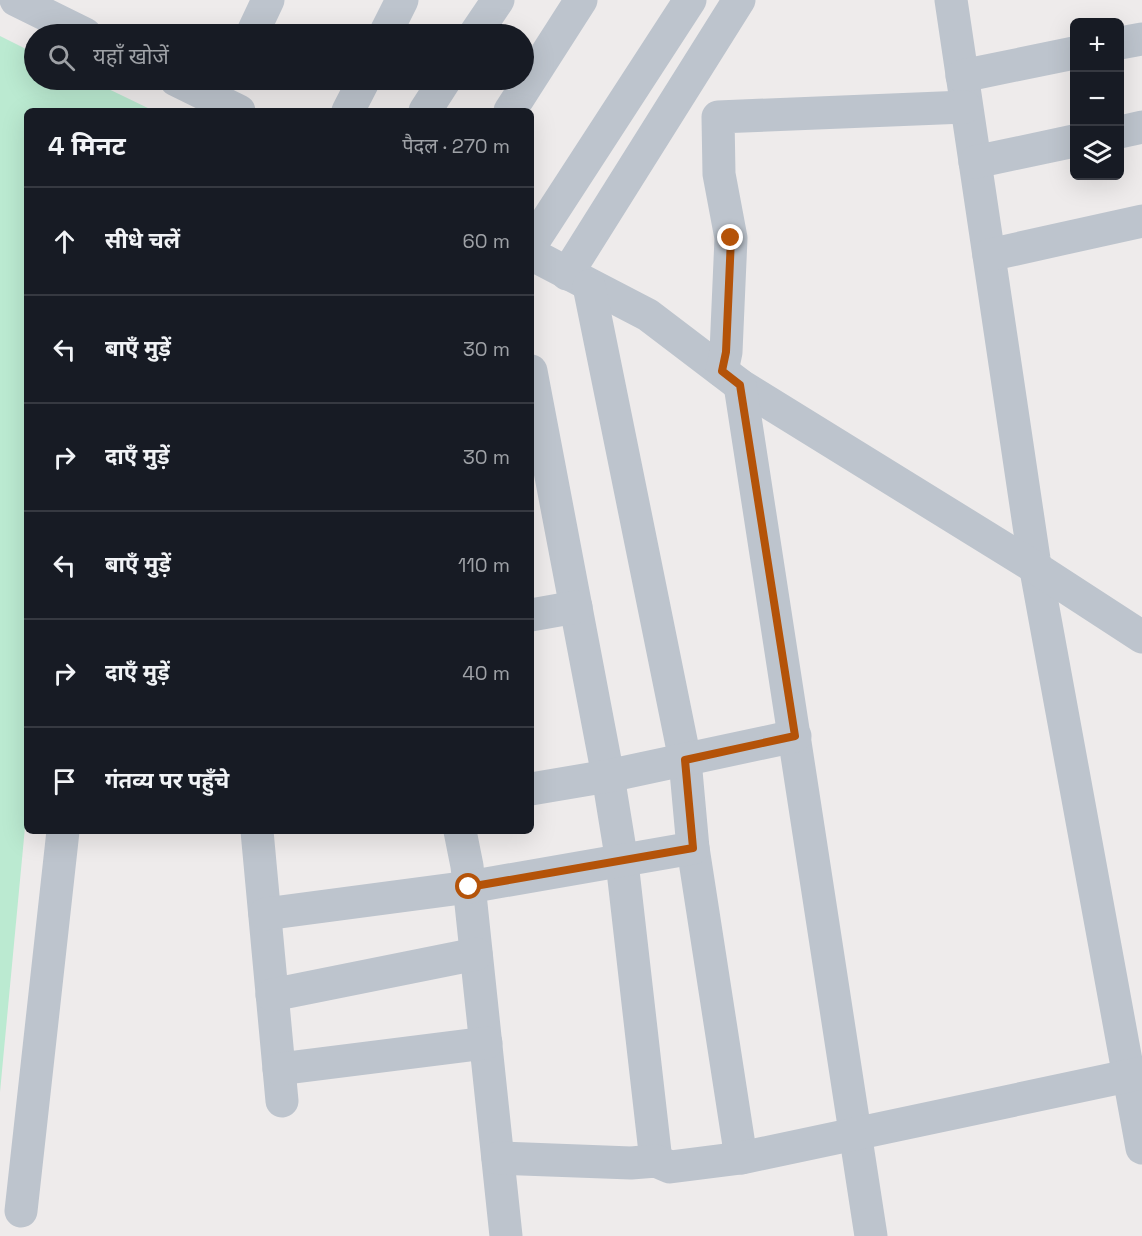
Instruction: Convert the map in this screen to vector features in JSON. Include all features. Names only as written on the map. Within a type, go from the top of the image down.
[{"type":"street","points":[[257,24],[268,0]]},
{"type":"street","points":[[390,24],[402,0]]},
{"type":"street","points":[[482,24],[498,0]]},
{"type":"street","points":[[534,73],[581,0]]},
{"type":"street","points":[[534,240],[690,0]]},
{"type":"street","points":[[739,0],[578,280],[685,760],[693,848],[741,1158]]},
{"type":"street","points":[[952,1],[1036,568],[1135,1074],[1142,1148]]},
{"type":"street","points":[[36,4],[69,24]]},
{"type":"street","points":[[1124,42],[1142,39]]},
{"type":"street","points":[[871,1236],[795,736],[726,352],[731,238],[719,174],[718,117],[964,91],[1070,54]]},
{"type":"street","points":[[207,90],[231,98]]},
{"type":"street","points":[[350,108],[359,90]]},
{"type":"street","points":[[426,108],[438,90]]},
{"type":"street","points":[[512,108],[523,90]]},
{"type":"street","points":[[1124,131],[1142,127]]},
{"type":"street","points":[[975,162],[1070,142]]},
{"type":"street","points":[[989,255],[1142,221]]},
{"type":"street","points":[[534,256],[648,315],[731,378],[1036,568],[1142,637]]},
{"type":"street","points":[[534,387],[608,776],[622,862],[656,1161]]},
{"type":"street","points":[[534,614],[576,607]]},
{"type":"street","points":[[534,788],[608,776],[795,736]]},
{"type":"street","points":[[21,1211],[63,834]]},
{"type":"street","points":[[261,834],[265,914],[281,1085],[486,1042]]},
{"type":"street","points":[[460,834],[469,887],[506,1236]]},
{"type":"street","points":[[265,914],[469,887],[693,848]]},
{"type":"street","points":[[272,995],[476,954]]},
{"type":"street","points":[[498,1158],[631,1164],[656,1161],[670,1167],[741,1158],[1135,1074]]},
{"type":"green space","points":[[0,36],[24,48],[24,90],[111,90],[148,108],[24,108],[24,834],[0,1092]]},
{"type":"route","points":[[469,887],[693,848],[685,760],[795,736],[740,385],[722,371],[726,352],[731,238]]}]
